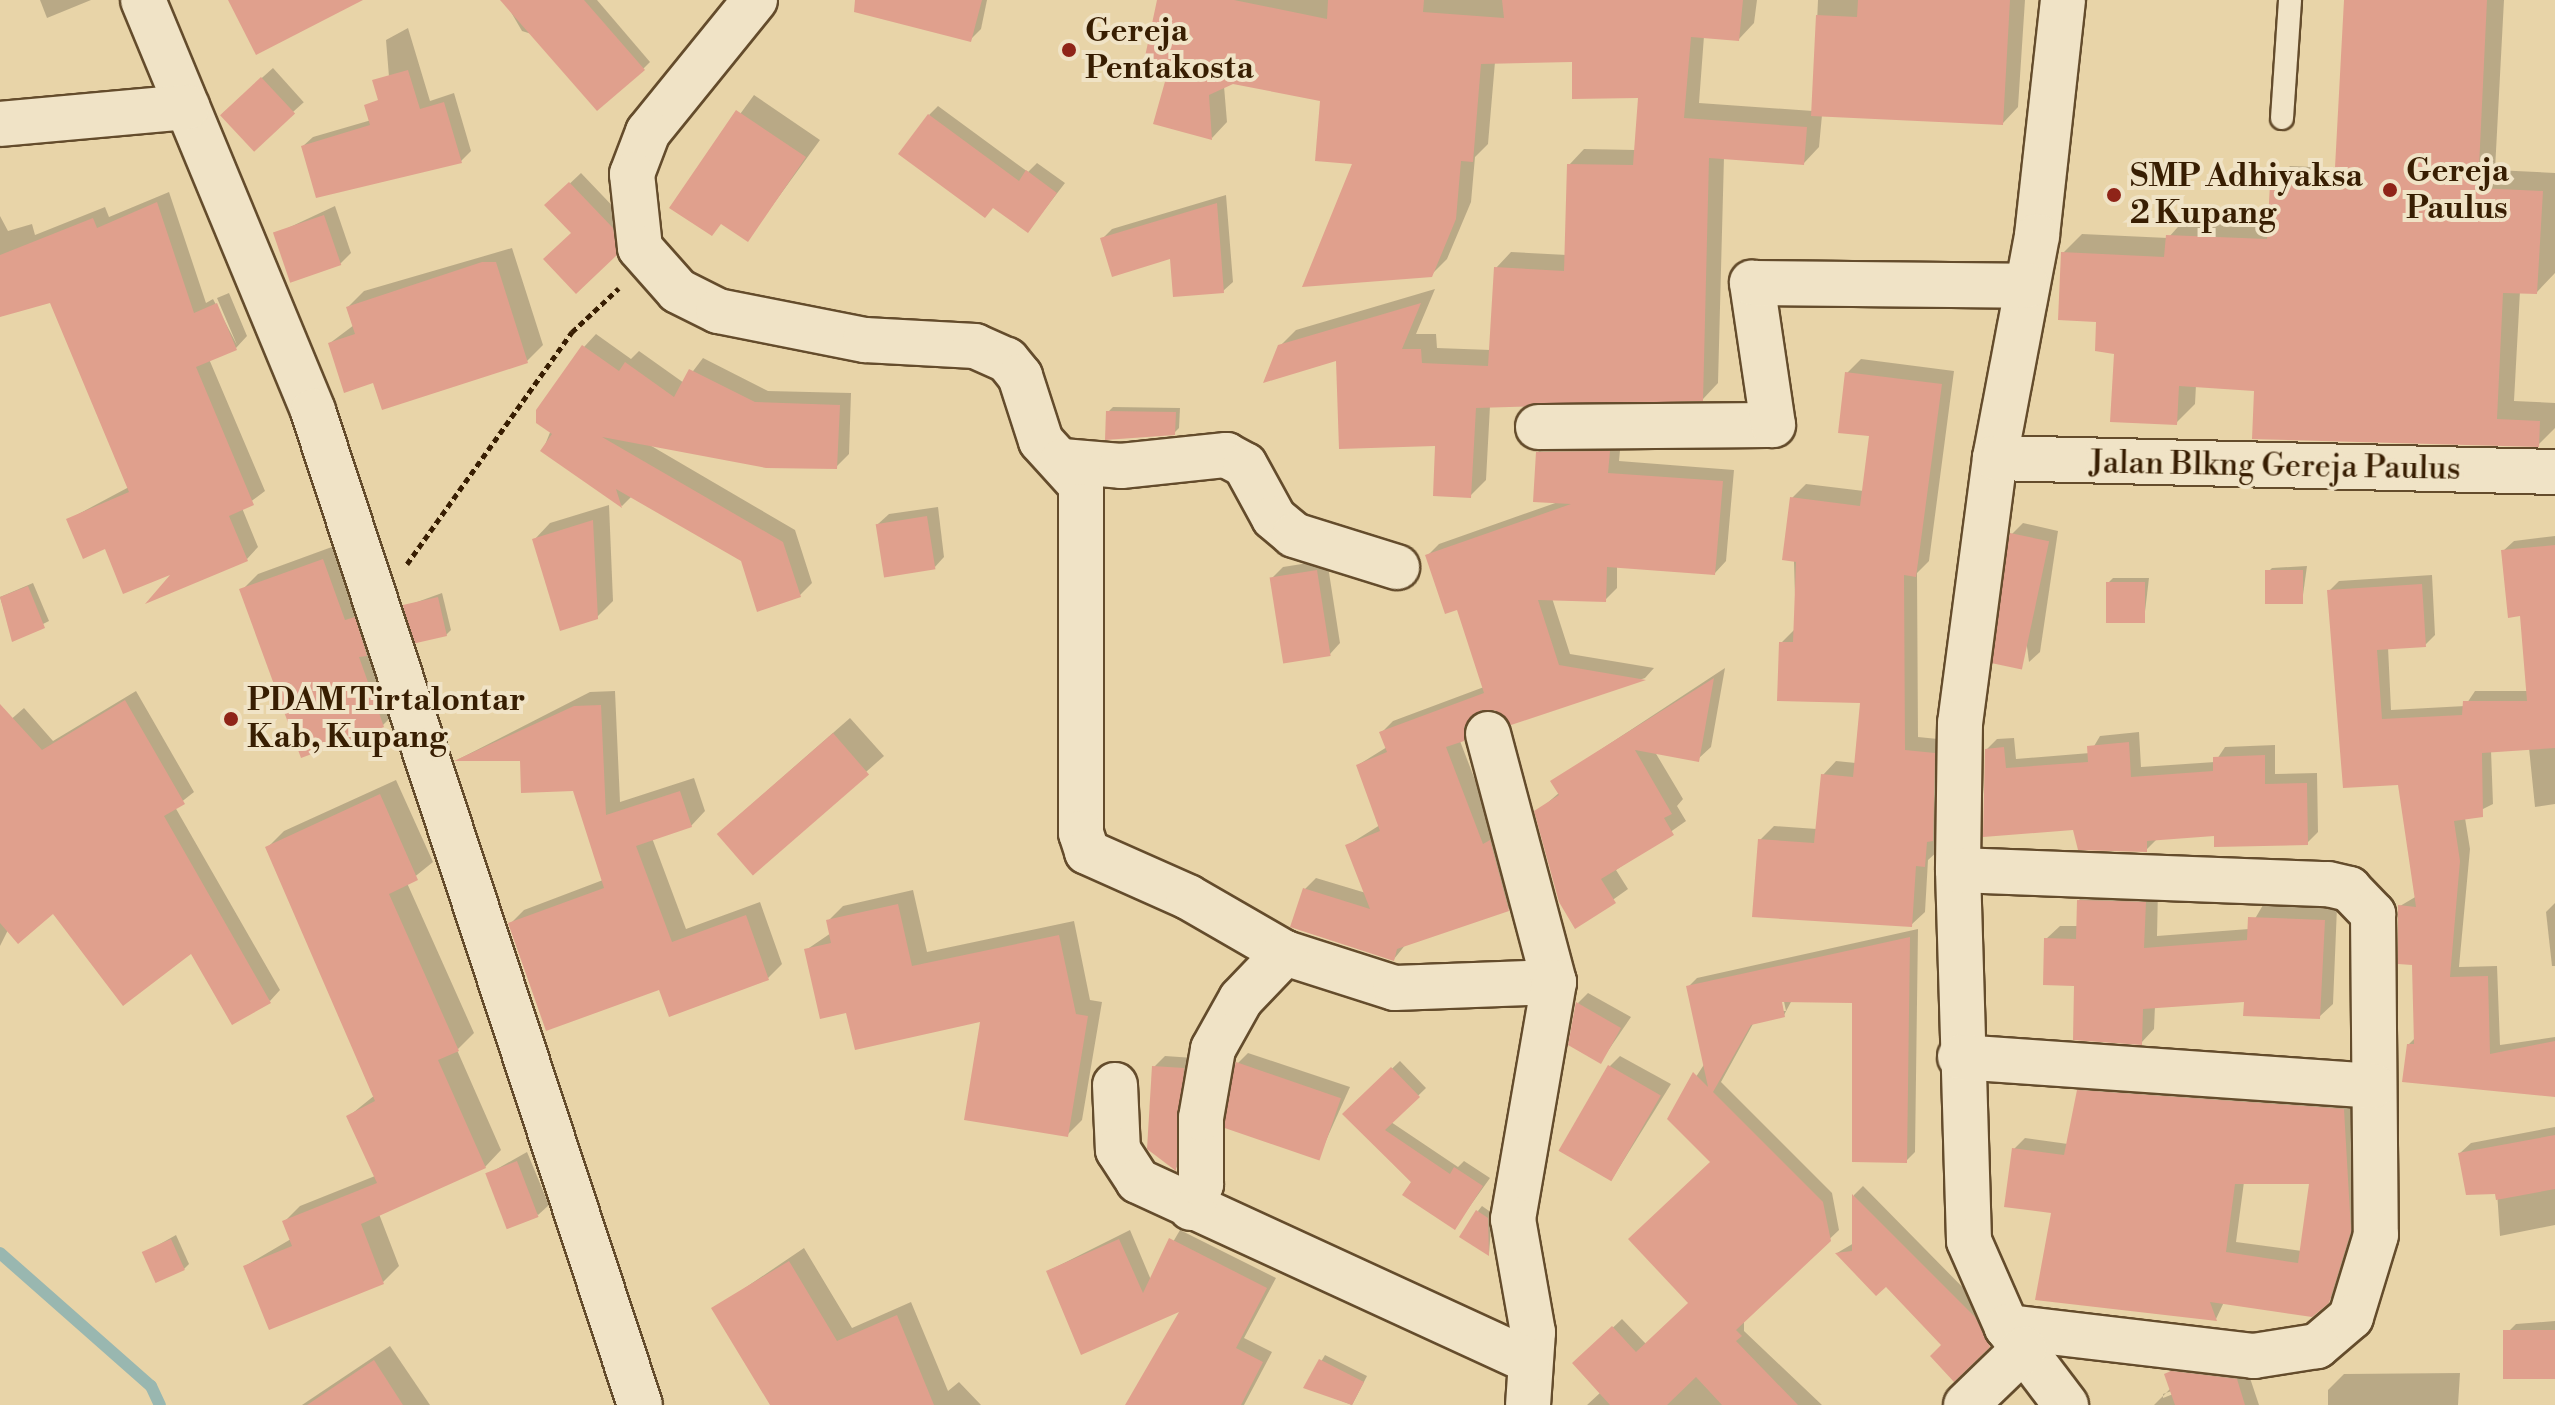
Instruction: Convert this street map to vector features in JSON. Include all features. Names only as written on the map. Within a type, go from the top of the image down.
[{"type":"street","points":[[143,0],[313,411],[640,1405]]},
{"type":"street","points":[[755,0],[648,132],[632,174],[640,248],[678,291],[718,311],[865,340],[975,346],[1007,360],[1041,441],[1081,485],[1084,518],[1079,719],[1087,852],[1188,897],[1285,953],[1395,988],[1554,982]]},
{"type":"street","points":[[2063,0],[2057,89],[2027,286],[1995,458],[1960,723],[1958,870],[1960,1057],[1969,1241],[2016,1338],[2066,1405]]},
{"type":"street","points":[[0,124],[187,107]]},
{"type":"street","points":[[1538,427],[1773,425],[1752,283],[2027,286]]},
{"type":"street","points":[[1062,461],[1121,466],[1226,455],[1245,465],[1274,518],[1294,535],[1397,567]]},
{"type":"street","name":"Jalan Blkng Gereja Paulus","points":[[1995,458],[2555,472]]},
{"type":"street","points":[[1488,734],[1554,982],[1513,1219],[1533,1332],[1528,1360],[1528,1405]]},
{"type":"street","points":[[1958,870],[2349,889],[2373,914],[2372,1265],[2351,1317],[2317,1346],[2254,1356],[2016,1338]]},
{"type":"street","points":[[1191,1208],[1201,1184],[1201,1118],[1213,1049],[1241,999],[1285,953]]},
{"type":"street","points":[[1960,1057],[2373,1086]]},
{"type":"street","points":[[1115,1085],[1118,1150],[1138,1181],[1191,1208],[1528,1360]]},
{"type":"street","points":[[1966,1405],[2016,1338]]},
{"type":"lane","points":[[2282,118],[2290,0]]},
{"type":"path","points":[[378,604],[572,332],[612,301],[640,248]]},
{"type":"building","points":[[228,0],[363,0],[256,55]]},
{"type":"building","points":[[500,0],[584,0],[645,70],[597,111]]},
{"type":"building","points":[[855,0],[982,0],[971,42],[854,12]]},
{"type":"building","points":[[1157,0],[1234,0],[1327,19],[1328,0],[1424,0],[1423,12],[1504,18],[1502,0],[1743,0],[1739,41],[1691,37],[1684,118],[1807,127],[1804,165],[1709,158],[1703,401],[1476,408],[1471,498],[1433,496],[1435,446],[1339,449],[1336,361],[1263,383],[1278,345],[1421,303],[1402,349],[1421,349],[1422,363],[1488,366],[1494,267],[1564,271],[1567,164],[1633,165],[1638,98],[1572,99],[1572,62],[1481,64],[1473,162],[1461,161],[1456,219],[1432,277],[1302,287],[1352,164],[1315,161],[1320,101],[1233,84],[1209,95],[1212,140],[1153,124],[1168,71],[1143,66]]},
{"type":"building","points":[[1858,0],[2010,0],[2003,125],[1811,116],[1816,15],[1857,17]]},
{"type":"building","name":"Gereja Paulus","points":[[2344,0],[2487,0],[2478,188],[2543,191],[2537,294],[2503,293],[2497,419],[2540,421],[2539,447],[2252,439],[2254,391],[2179,386],[2177,425],[2110,422],[2114,354],[2095,351],[2096,322],[2058,320],[2061,252],[2164,257],[2166,235],[2267,239],[2270,184],[2334,186]]},
{"type":"building","points":[[408,70],[420,109],[444,102],[462,163],[316,198],[301,146],[370,125],[364,105],[378,100],[372,80]]},
{"type":"building","points":[[261,77],[295,114],[254,152],[220,115]]},
{"type":"building","points":[[736,110],[806,157],[748,242],[721,224],[712,236],[669,208]]},
{"type":"building","points":[[928,114],[1019,181],[1026,170],[1057,193],[1028,233],[993,208],[985,218],[898,154]]},
{"type":"building","points":[[569,182],[613,228],[617,255],[576,294],[543,259],[571,233],[544,205]]},
{"type":"building","points":[[157,202],[194,313],[217,303],[237,350],[196,367],[254,505],[229,516],[248,561],[145,604],[170,575],[123,594],[105,549],[83,559],[66,519],[129,492],[50,303],[0,317],[0,255],[93,218],[97,228]]},
{"type":"building","points":[[1217,203],[1224,293],[1173,297],[1170,259],[1112,277],[1100,238]]},
{"type":"building","points":[[324,215],[341,265],[290,283],[273,233]]},
{"type":"building","points":[[482,262],[496,262],[528,363],[382,410],[373,383],[344,393],[328,343],[355,334],[346,307]]},
{"type":"building","points":[[582,345],[619,371],[625,362],[674,397],[689,369],[755,402],[840,405],[837,469],[766,468],[602,437],[783,542],[801,597],[757,612],[741,561],[616,489],[622,508],[540,451],[552,434],[536,423],[536,410]]},
{"type":"building","points":[[1845,372],[1942,384],[1916,577],[1904,575],[1905,750],[1935,753],[1933,841],[1927,842],[1925,867],[1916,866],[1912,927],[1752,917],[1758,839],[1814,843],[1821,774],[1853,777],[1860,703],[1777,701],[1779,642],[1793,642],[1796,562],[1782,560],[1790,497],[1860,506],[1869,436],[1838,433]]},
{"type":"building","points":[[1106,411],[1176,412],[1175,435],[1105,440]]},
{"type":"building","points":[[1610,451],[1608,473],[1723,481],[1715,575],[1607,567],[1606,602],[1538,600],[1559,665],[1646,680],[1511,725],[1495,710],[1481,710],[1464,727],[1464,741],[1446,747],[1483,844],[1490,840],[1509,911],[1397,949],[1394,961],[1290,927],[1303,888],[1370,909],[1345,845],[1380,831],[1356,765],[1387,752],[1379,732],[1484,693],[1457,610],[1445,614],[1425,555],[1571,504],[1533,502],[1536,452]]},
{"type":"building","points":[[927,516],[935,569],[884,577],[876,524]]},
{"type":"building","points":[[593,520],[598,619],[560,631],[532,539]]},
{"type":"building","points":[[2010,533],[2049,541],[2022,669],[1983,661]]},
{"type":"building","points":[[2555,545],[2555,748],[2482,753],[2483,817],[2454,821],[2460,861],[2450,977],[2488,976],[2490,1054],[2555,1041],[2555,1097],[2402,1082],[2407,1044],[2414,1044],[2412,965],[2398,964],[2398,905],[2416,907],[2398,785],[2343,788],[2327,590],[2422,584],[2426,647],[2377,650],[2382,719],[2462,715],[2463,701],[2527,701],[2520,616],[2508,618],[2501,550]]},
{"type":"building","points":[[323,559],[345,620],[355,617],[367,656],[359,657],[384,727],[301,758],[239,589]]},
{"type":"building","points":[[1317,570],[1331,656],[1283,663],[1270,578]]},
{"type":"building","points":[[2265,570],[2303,570],[2303,604],[2265,604]]},
{"type":"building","points":[[2106,582],[2145,582],[2145,623],[2106,623]]},
{"type":"building","points":[[28,586],[45,628],[12,642],[0,597]]},
{"type":"building","points":[[438,597],[447,636],[412,644],[403,605]]},
{"type":"building","points":[[1714,678],[1699,762],[1635,750],[1672,814],[1664,818],[1674,835],[1601,879],[1616,903],[1575,929],[1559,902],[1534,811],[1559,795],[1550,781]]},
{"type":"building","points":[[125,700],[185,804],[164,816],[271,1003],[232,1025],[191,954],[123,1006],[53,914],[18,944],[0,923],[0,704],[42,750]]},
{"type":"building","points":[[601,705],[606,815],[680,791],[692,827],[636,846],[672,942],[746,915],[769,980],[669,1017],[659,990],[546,1031],[508,923],[604,888],[573,791],[521,793],[520,761],[454,761],[574,706]]},
{"type":"building","points":[[833,733],[869,775],[753,876],[717,834]]},
{"type":"building","points":[[2129,742],[2131,777],[2213,771],[2213,757],[2265,755],[2265,784],[2307,783],[2308,845],[2214,847],[2214,836],[2147,841],[2147,852],[2078,850],[2073,830],[1983,837],[1985,749],[2004,747],[2006,768],[2088,762],[2087,746]]},
{"type":"building","points":[[380,794],[418,880],[389,894],[459,1051],[438,1060],[486,1168],[361,1224],[384,1284],[269,1330],[243,1266],[292,1246],[282,1221],[377,1183],[346,1116],[375,1101],[265,847]]},
{"type":"building","points":[[2077,900],[2146,902],[2144,948],[2247,940],[2248,917],[2325,920],[2320,1019],[2243,1016],[2244,1002],[2143,1009],[2142,1045],[2073,1040],[2074,986],[2043,985],[2044,938],[2076,939]]},
{"type":"building","points":[[898,904],[912,966],[1059,935],[1076,1014],[1088,1016],[1068,1137],[964,1120],[980,1022],[855,1050],[846,1013],[820,1019],[804,949],[831,943],[826,920]]},
{"type":"building","points":[[1910,937],[1907,1163],[1852,1162],[1852,1003],[1782,1002],[1785,1017],[1751,1025],[1713,1092],[1823,1202],[1831,1241],[1736,1330],[1742,1336],[1736,1341],[1798,1405],[1722,1405],[1696,1377],[1667,1405],[1610,1405],[1572,1363],[1612,1326],[1636,1352],[1688,1303],[1628,1239],[1710,1162],[1667,1119],[1693,1072],[1708,1087],[1686,986]]},
{"type":"building","points":[[1576,1002],[1621,1028],[1601,1064],[1568,1045]]},
{"type":"building","points":[[1236,1062],[1341,1098],[1319,1161],[1215,1124]]},
{"type":"building","points":[[1608,1065],[1661,1096],[1611,1181],[1558,1151]]},
{"type":"building","points":[[1152,1066],[1184,1068],[1176,1171],[1147,1149]]},
{"type":"building","points":[[1391,1067],[1420,1097],[1385,1130],[1450,1174],[1454,1167],[1483,1186],[1455,1230],[1402,1195],[1411,1182],[1342,1114]]},
{"type":"building","points":[[2077,1090],[2344,1109],[2351,1231],[2329,1303],[2312,1317],[2210,1302],[2217,1321],[2035,1300],[2051,1213],[2004,1207],[2012,1148],[2064,1155]],"holes":[[[2235,1184],[2309,1184],[2298,1263],[2226,1252]]]},
{"type":"building","points":[[2555,1135],[2555,1189],[2496,1200],[2495,1194],[2466,1195],[2458,1153]]},
{"type":"building","points":[[517,1161],[539,1217],[507,1229],[485,1173]]},
{"type":"building","points":[[1852,1194],[1975,1317],[1990,1347],[1954,1382],[1930,1356],[1941,1345],[1886,1287],[1876,1296],[1835,1253],[1852,1251]]},
{"type":"building","points":[[1476,1210],[1488,1218],[1489,1256],[1459,1237]]},
{"type":"building","points":[[1169,1238],[1267,1288],[1236,1348],[1263,1362],[1241,1405],[1125,1405],[1179,1312],[1081,1355],[1046,1271],[1119,1239],[1143,1293]]},
{"type":"building","points":[[171,1239],[185,1270],[156,1283],[142,1252]]},
{"type":"building","points":[[789,1261],[837,1341],[897,1315],[934,1405],[770,1405],[711,1308]]},
{"type":"building","points":[[2503,1330],[2555,1330],[2555,1379],[2503,1379]]},
{"type":"building","points":[[1319,1359],[1364,1382],[1352,1405],[1303,1388]]},
{"type":"building","points":[[374,1360],[403,1405],[307,1405]]},
{"type":"building","points":[[2171,1371],[2237,1379],[2245,1405],[2175,1405],[2164,1374]]},
{"type":"waterway","points":[[0,1253],[151,1386],[160,1405]]},
{"type":"place","name":"Gereja Pentakosta","points":[[1069,50]]},
{"type":"place","name":"Gereja Paulus","points":[[2390,190]]},
{"type":"place","name":"SMP Adhiyaksa 2 Kupang","points":[[2114,195]]},
{"type":"place","name":"PDAM Tirtalontar Kab, Kupang","points":[[231,719]]}]
